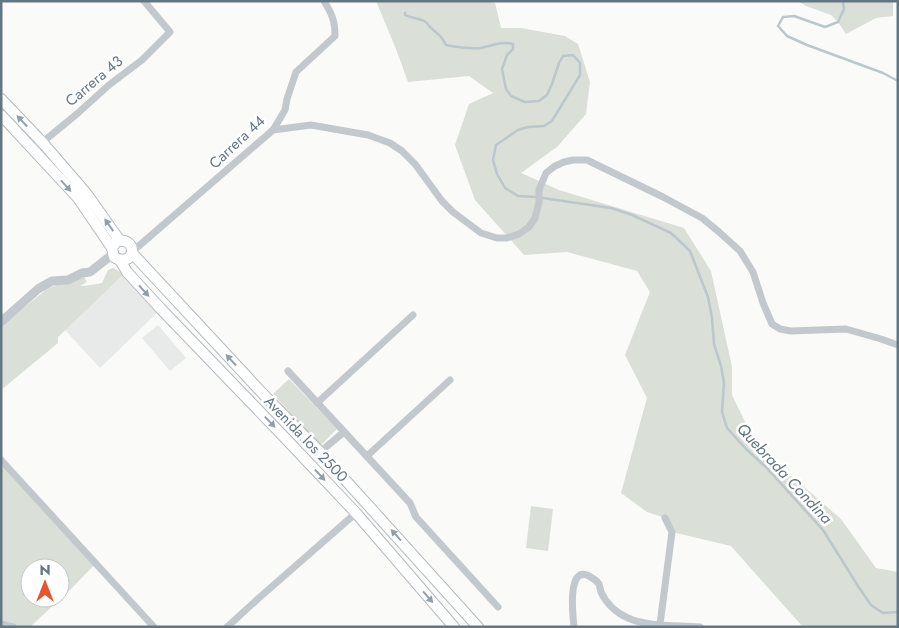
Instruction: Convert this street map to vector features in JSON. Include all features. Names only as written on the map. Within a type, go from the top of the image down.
[{"type":"main road","name":"Avenida los 2500","points":[[1,99],[42,142],[86,193],[120,240],[129,242],[132,252],[264,395],[320,452],[478,627]]},
{"type":"main road","name":"Avenida los 2500","points":[[1,115],[78,198],[114,256],[128,272],[356,513],[454,627]]},
{"type":"main road","points":[[120,240],[114,245],[114,256],[128,259],[132,252]]},
{"type":"street","name":"Carrera 43","points":[[33,150],[109,85],[142,60],[170,32],[144,1]]},
{"type":"street","name":"Carrera 44","points":[[132,252],[273,130],[285,110],[296,72],[335,36],[335,23],[324,1]]},
{"type":"street","points":[[273,130],[311,125],[368,135],[390,143],[402,151],[415,164],[442,201],[453,212],[481,233],[497,238],[507,238],[519,234],[529,227],[535,218],[539,202],[539,190],[546,173],[564,162],[587,160],[669,200],[702,218],[719,232],[740,251],[753,272],[772,324],[780,330],[846,329],[881,338],[898,345]]},
{"type":"street","points":[[1,322],[38,289],[52,281],[68,280],[82,273],[90,272],[114,256]]},
{"type":"street","points":[[317,403],[413,315]]},
{"type":"street","points":[[288,371],[410,503],[416,517],[498,607]]},
{"type":"street","points":[[367,456],[450,380]]},
{"type":"street","points":[[320,452],[344,432]]},
{"type":"street","points":[[1,460],[154,627]]},
{"type":"street","points":[[227,627],[356,513]]},
{"type":"street","points":[[660,624],[672,532],[665,518]]},
{"type":"street","points":[[574,627],[574,581],[578,576],[584,574],[590,576],[598,584],[608,603],[627,618],[639,622],[700,627]]},
{"type":"street","points":[[1,624],[13,627]]},
{"type":"shaded area","points":[[376,1],[485,1],[495,3],[501,28],[521,28],[565,36],[578,44],[590,82],[586,114],[557,147],[521,173],[559,190],[684,228],[711,271],[732,367],[732,395],[748,428],[780,466],[841,519],[876,568],[898,572],[898,627],[803,627],[731,546],[672,532],[665,518],[647,512],[621,493],[647,398],[625,355],[650,292],[637,271],[567,252],[524,255],[475,200],[455,145],[469,104],[493,93],[469,76],[408,82]]},
{"type":"shaded area","points":[[798,1],[893,1],[893,16],[876,18],[846,34],[831,15]]},
{"type":"shaded area","points":[[113,268],[124,274],[58,337],[58,343],[1,390],[1,326],[47,289],[61,283],[70,284],[82,273],[87,282],[80,286],[102,283],[108,270]]},
{"type":"shaded area","points":[[124,274],[161,309],[100,368],[65,330]]},
{"type":"shaded area","points":[[158,325],[186,358],[170,371],[142,338]]},
{"type":"shaded area","points":[[289,379],[337,429],[320,446],[273,394]]},
{"type":"shaded area","points":[[1,460],[96,563],[70,590],[70,558],[20,558],[20,608],[51,608],[30,627],[12,627],[1,624]]},
{"type":"shaded area","points":[[531,506],[553,509],[548,551],[526,548]]},
{"type":"waterway","points":[[843,1],[844,9],[838,22],[825,27],[794,16],[783,17],[778,26],[787,36],[883,73],[898,81]]},
{"type":"waterway","name":"Quebrada Condina","points":[[405,13],[405,15],[426,22],[446,45],[481,48],[501,43],[513,44],[513,49],[507,55],[502,69],[506,89],[511,96],[525,102],[539,101],[547,95],[563,56],[573,55],[580,63],[580,75],[552,121],[544,126],[518,130],[496,145],[493,160],[497,174],[505,188],[518,196],[611,208],[632,215],[671,233],[690,251],[708,297],[714,344],[724,383],[722,412],[727,428],[766,467],[823,530],[871,605],[883,613],[898,612]]}]
